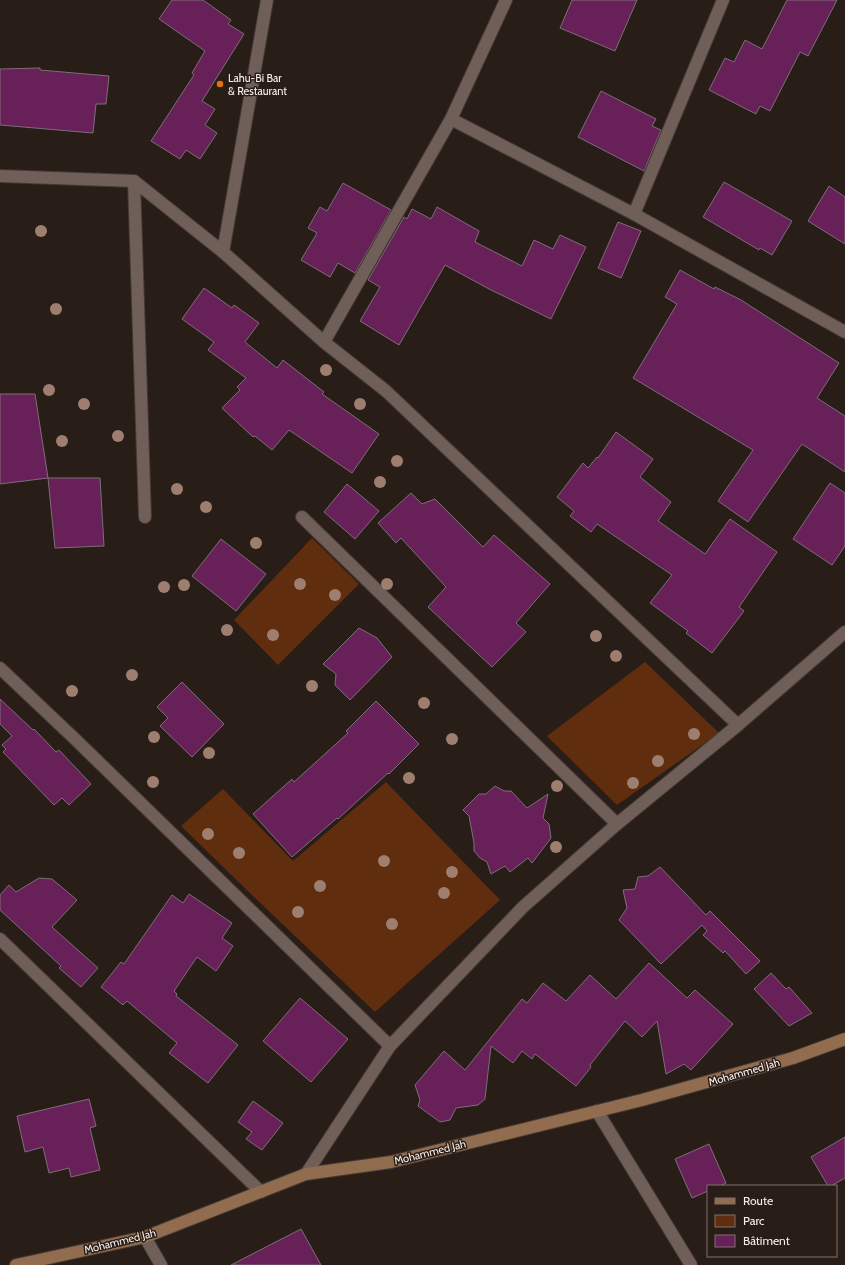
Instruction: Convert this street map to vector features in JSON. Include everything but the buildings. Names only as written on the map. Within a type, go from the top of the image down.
[{"type":"street","points":[[223,252],[267,0]]},
{"type":"street","points":[[324,342],[451,119],[506,0]]},
{"type":"street","points":[[634,214],[723,0]]},
{"type":"street","points":[[451,119],[634,214],[845,332]]},
{"type":"street","points":[[0,176],[134,182],[223,252],[324,342],[386,391],[738,725]]},
{"type":"street","points":[[134,182],[145,517]]},
{"type":"street","points":[[302,517],[617,824]]},
{"type":"street","points":[[306,1174],[390,1046],[523,907],[617,824],[738,725],[845,632]]},
{"type":"street","points":[[0,668],[82,745],[390,1046]]},
{"type":"street","points":[[0,939],[261,1192]]},
{"type":"street","name":"Mohammed Jah","points":[[16,1265],[145,1237],[306,1174],[391,1162],[597,1112],[793,1058],[845,1039]]},
{"type":"street","points":[[597,1112],[691,1265]]},
{"type":"street","points":[[145,1237],[161,1265]]},
{"type":"green space","points":[[312,538],[359,584],[278,665],[234,620]]},
{"type":"green space","points":[[645,662],[719,733],[617,805],[547,736]]},
{"type":"green space","points":[[386,782],[500,900],[375,1012],[181,826],[223,789],[293,861]]},
{"type":"place","name":"Lahu-Bi Bar & Restaurant","points":[[220,84]]}]
